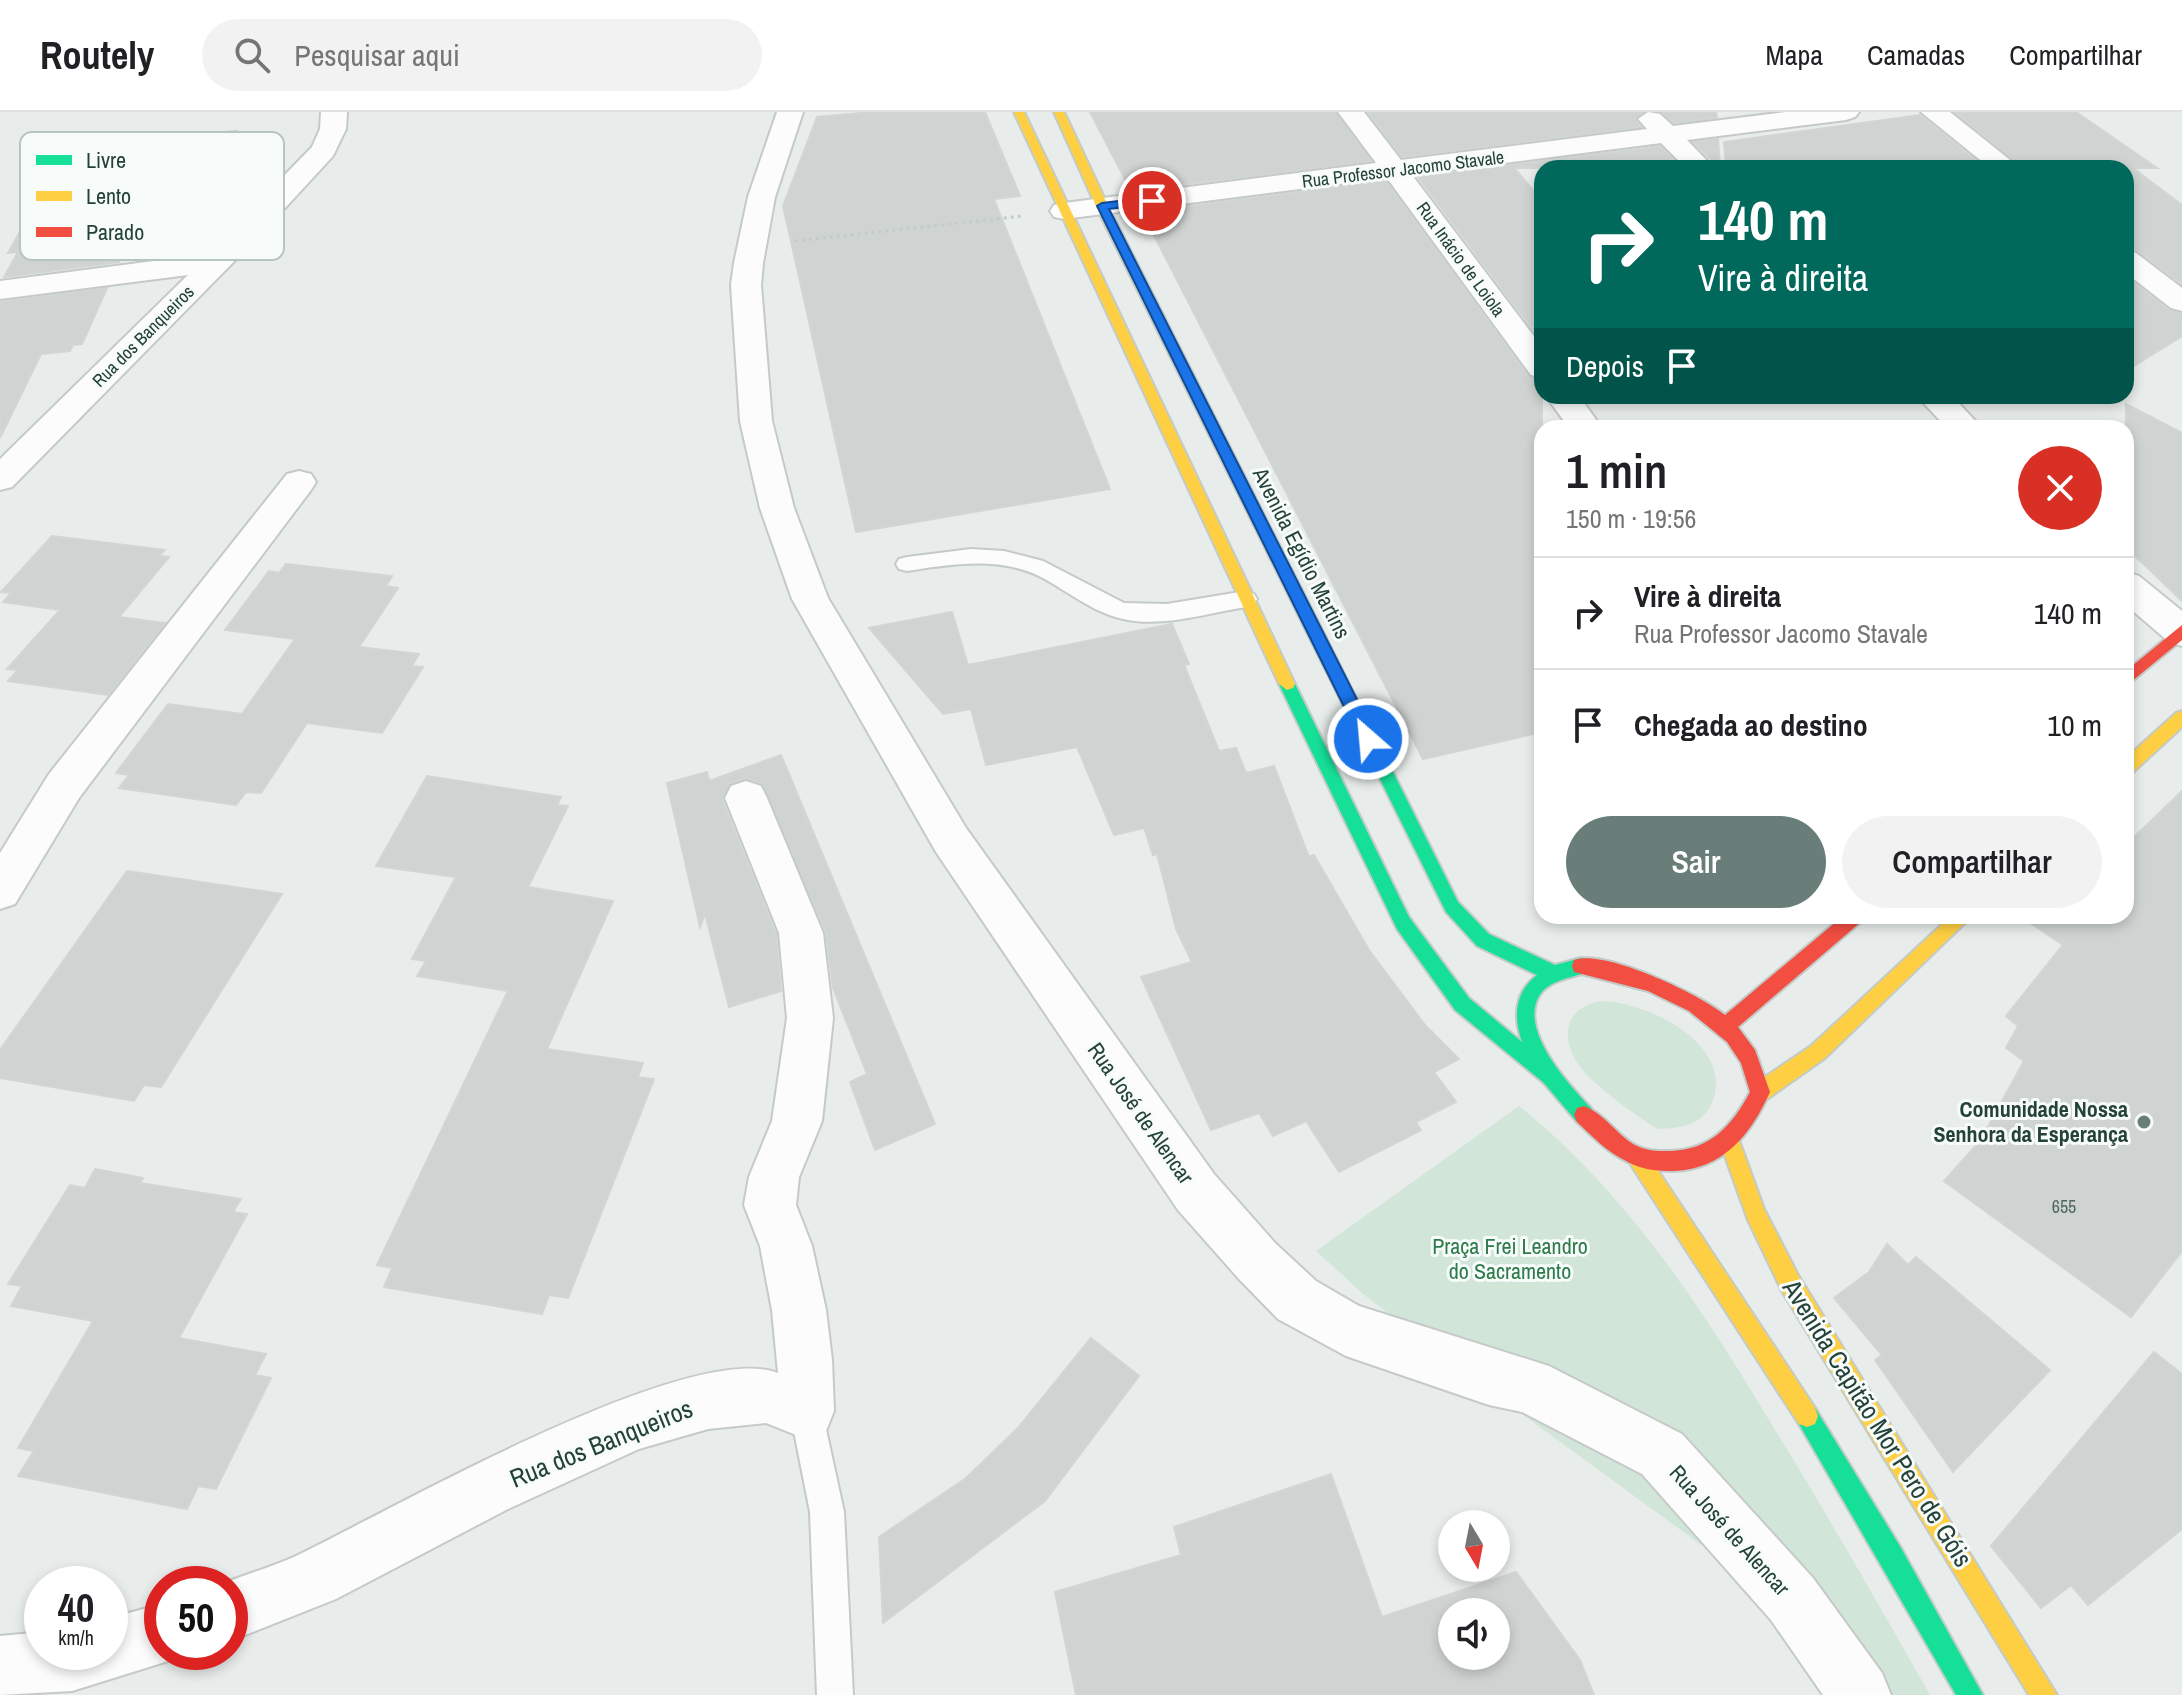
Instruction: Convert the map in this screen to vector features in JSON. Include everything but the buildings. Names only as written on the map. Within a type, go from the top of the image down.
[{"type":"main road","points":[[1019,112],[1359,838],[1403,923],[1462,1004],[1550,1076]]},
{"type":"main road","name":"Avenida Egídio Martins","points":[[1059,112],[1102,206],[1452,907],[1468,930],[1490,947],[1548,971]]},
{"type":"main road","points":[[2134,673],[2182,631]]},
{"type":"main road","points":[[2134,761],[2182,717]]},
{"type":"main road","points":[[1724,1027],[1846,924]]},
{"type":"main road","points":[[1638,1158],[1673,1162],[1705,1157],[1730,1142],[1747,1124],[1760,1092],[1818,1052],[1954,924]]},
{"type":"main road","points":[[1760,1092],[1749,1058],[1724,1027],[1692,1003],[1649,980],[1581,966],[1548,971],[1529,992],[1525,1012],[1528,1039],[1550,1076],[1575,1107],[1638,1158],[1765,1348],[1843,1472],[1970,1695]]},
{"type":"main road","name":"Avenida Capitão Mor Pero de Góis","points":[[1730,1142],[1755,1213],[1790,1283],[2044,1695]]},
{"type":"street","name":"Rua dos Banqueiros","points":[[284,192],[324,150],[333,129],[334,112]]},
{"type":"street","name":"Rua José de Alencar","points":[[790,112],[771,161],[747,265],[756,421],[777,508],[810,599],[951,840],[1196,1192],[1257,1261],[1297,1300],[1346,1329],[1475,1373],[1529,1386],[1662,1454],[1792,1599],[1860,1695]]},
{"type":"street","name":"Rua Inácio de Loiola","points":[[1351,112],[1534,357]]},
{"type":"street","points":[[1643,112],[1693,160]]},
{"type":"street","name":"Rua Professor Jacomo Stavale","points":[[1102,206],[1846,112]]},
{"type":"street","points":[[1934,112],[1997,160]]},
{"type":"street","points":[[1064,211],[1102,206]]},
{"type":"street","name":"Rua dos Banqueiros","points":[[0,479],[217,262]]},
{"type":"street","points":[[0,290],[217,262]]},
{"type":"street","points":[[2134,265],[2182,302]]},
{"type":"street","points":[[1941,404],[1958,420]]},
{"type":"street","points":[[0,891],[64,786],[299,482]]},
{"type":"street","points":[[2134,592],[2182,631]]},
{"type":"street","points":[[746,798],[801,933],[810,1018],[797,1121],[774,1177],[770,1205],[786,1246],[799,1310],[805,1360],[806,1411]]},
{"type":"street","name":"Rua dos Banqueiros","points":[[248,1604],[315,1578],[540,1462],[663,1413],[714,1400],[758,1395],[794,1400],[806,1411]]},
{"type":"street","points":[[0,1667],[24,1665]]},
{"type":"lane","points":[[907,564],[949,557],[1003,557],[1037,566],[1090,600],[1127,612],[1163,611],[1246,599]]},
{"type":"lane","points":[[806,1411],[827,1512],[835,1695]]},
{"type":"path","points":[[747,265],[759,254],[808,238],[1064,211]]},
{"type":"green space","points":[[1602,1001],[1621,1003],[1663,1018],[1699,1044],[1711,1061],[1716,1080],[1713,1100],[1704,1115],[1691,1124],[1657,1129],[1587,1075],[1572,1053],[1568,1030],[1577,1012]]},
{"type":"green space","name":"Praça Frei Leandro do Sacramento","points":[[1519,1106],[1596,1177],[1630,1216],[1693,1300],[1797,1465],[1930,1695],[1826,1695],[1757,1595],[1704,1547],[1441,1355],[1362,1293],[1316,1251]]},
{"type":"traffic: fast","points":[[1312,626],[1452,907],[1483,940],[1548,971]]},
{"type":"traffic: fast","points":[[1287,684],[1403,923],[1462,1004],[1550,1076]]},
{"type":"traffic: fast","points":[[1581,966],[1550,975],[1532,989],[1525,1008],[1527,1030],[1536,1052],[1550,1075],[1584,1115]]},
{"type":"traffic: fast","points":[[1807,1416],[1970,1695]]},
{"type":"traffic: slow","points":[[1019,112],[1287,684]]},
{"type":"traffic: slow","points":[[1059,112],[1102,206],[1312,626]]},
{"type":"traffic: slow","points":[[2134,761],[2182,717]]},
{"type":"traffic: slow","points":[[1760,1092],[1818,1052],[1954,924]]},
{"type":"traffic: slow","points":[[1730,1142],[1755,1213],[1790,1283],[2044,1695]]},
{"type":"traffic: slow","points":[[1638,1158],[1807,1416]]},
{"type":"traffic: jam","points":[[2134,673],[2182,631]]},
{"type":"traffic: jam","points":[[1724,1027],[1846,924]]},
{"type":"traffic: jam","points":[[1581,966],[1628,977],[1675,993],[1716,1019],[1748,1056],[1760,1092],[1753,1107],[1725,1143],[1700,1157],[1685,1160],[1656,1161],[1638,1157],[1616,1144],[1584,1115]]},
{"type":"place","name":"Comunidade Nossa Senhora da Esperança","points":[[2144,1122]]},
{"type":"route","points":[[1152,201],[1102,206],[1368,739]]}]
